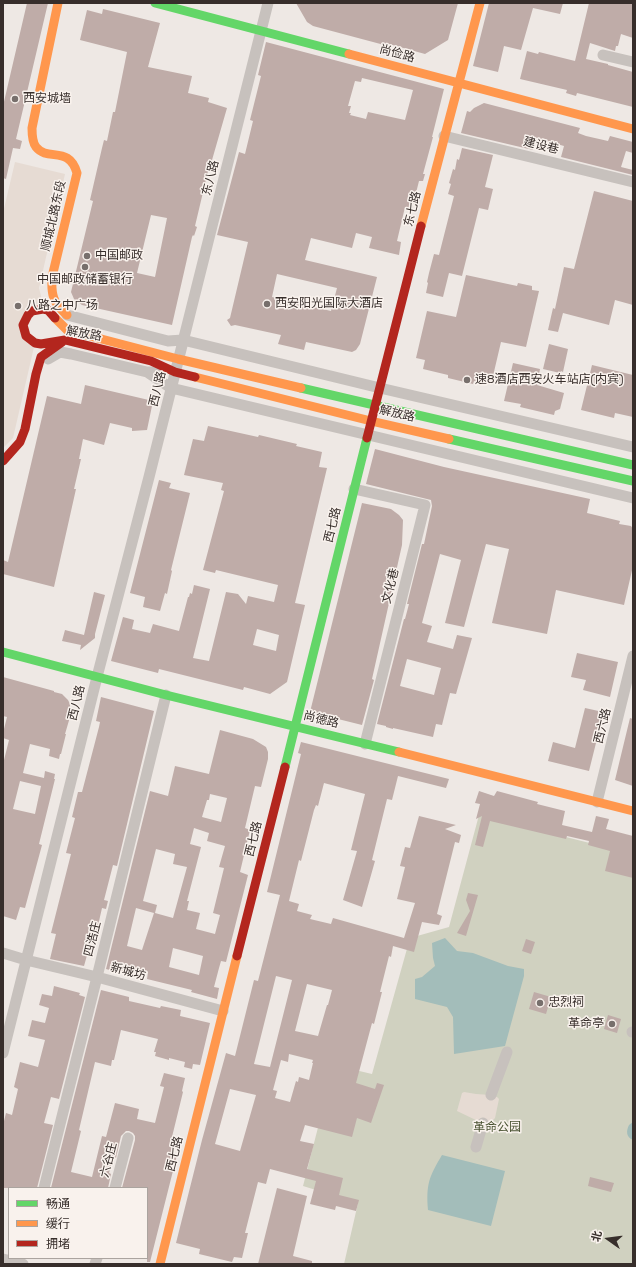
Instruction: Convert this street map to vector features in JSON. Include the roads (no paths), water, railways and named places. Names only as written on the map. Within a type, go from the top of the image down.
[{"type":"street","name":"顺城北路东段","points":[[58,3],[31,137],[35,147],[44,152],[68,159],[74,164],[77,173],[52,278],[51,289],[53,299],[57,307],[68,315]]},
{"type":"street","name":"尚俭路","points":[[155,3],[633,129]]},
{"type":"street","name":"东八路","points":[[178,359],[268,3]]},
{"type":"street","name":"东七路","points":[[371,421],[444,136],[480,3]]},
{"type":"street","points":[[603,55],[633,62]]},
{"type":"street","name":"建设巷","points":[[444,136],[633,182]]},
{"type":"street","name":"解放路","points":[[633,465],[375,406],[178,359],[67,330],[48,310],[38,309],[32,311],[28,315],[23,325],[26,336],[35,343],[41,344],[65,340],[151,361],[175,372],[371,421],[633,481]]},
{"type":"street","points":[[68,315],[168,341],[183,340],[633,447]]},
{"type":"street","points":[[3,461],[20,442],[25,429],[36,374],[42,364],[65,340]]},
{"type":"street","points":[[168,341],[178,359]]},
{"type":"street","points":[[41,344],[56,351],[147,372],[175,372]]},
{"type":"street","name":"西八路","points":[[3,1053],[178,359]]},
{"type":"street","points":[[147,372],[171,388],[633,498]]},
{"type":"street","name":"西七路","points":[[160,1264],[371,421]]},
{"type":"street","name":"文化巷","points":[[354,489],[425,505],[365,744]]},
{"type":"street","name":"尚德路","points":[[3,652],[166,695],[633,811]]},
{"type":"street","name":"西六路","points":[[598,802],[633,656]]},
{"type":"street","name":"四浩庄","points":[[44,1187],[166,695]]},
{"type":"street","name":"新城坊","points":[[3,953],[224,1011]]},
{"type":"street","points":[[491,1094],[508,1052]]},
{"type":"street","points":[[476,1148],[483,1122]]},
{"type":"street","name":"六谷庄","points":[[115,1187],[128,1138]]},
{"type":"street","points":[[3,1259],[24,1264]]},
{"type":"water","points":[[445,938],[457,951],[473,953],[508,966],[524,969],[524,976],[505,1046],[454,1054],[453,1017],[447,1007],[415,999],[415,979],[422,977],[435,966],[432,943]]},
{"type":"water","points":[[633,1122],[633,1140],[628,1136],[627,1129]]},
{"type":"water","points":[[442,1155],[505,1171],[491,1226],[428,1210],[429,1181]]},
{"type":"place","name":"西安城墙","points":[[15,99]]},
{"type":"place","name":"中国邮政","points":[[87,256]]},
{"type":"place","name":"中国邮政储蓄银行","points":[[85,267]]},
{"type":"place","name":"西安阳光国际大酒店","points":[[267,304]]},
{"type":"place","name":"八路之中广场","points":[[18,306]]},
{"type":"place","name":"速8酒店西安火车站店(内宾)","points":[[467,380]]},
{"type":"place","name":"忠烈祠","points":[[540,1003]]},
{"type":"place","name":"革命亭","points":[[612,1024]]},
{"type":"park label","name":"革命公园","points":[[497,1128]]}]
